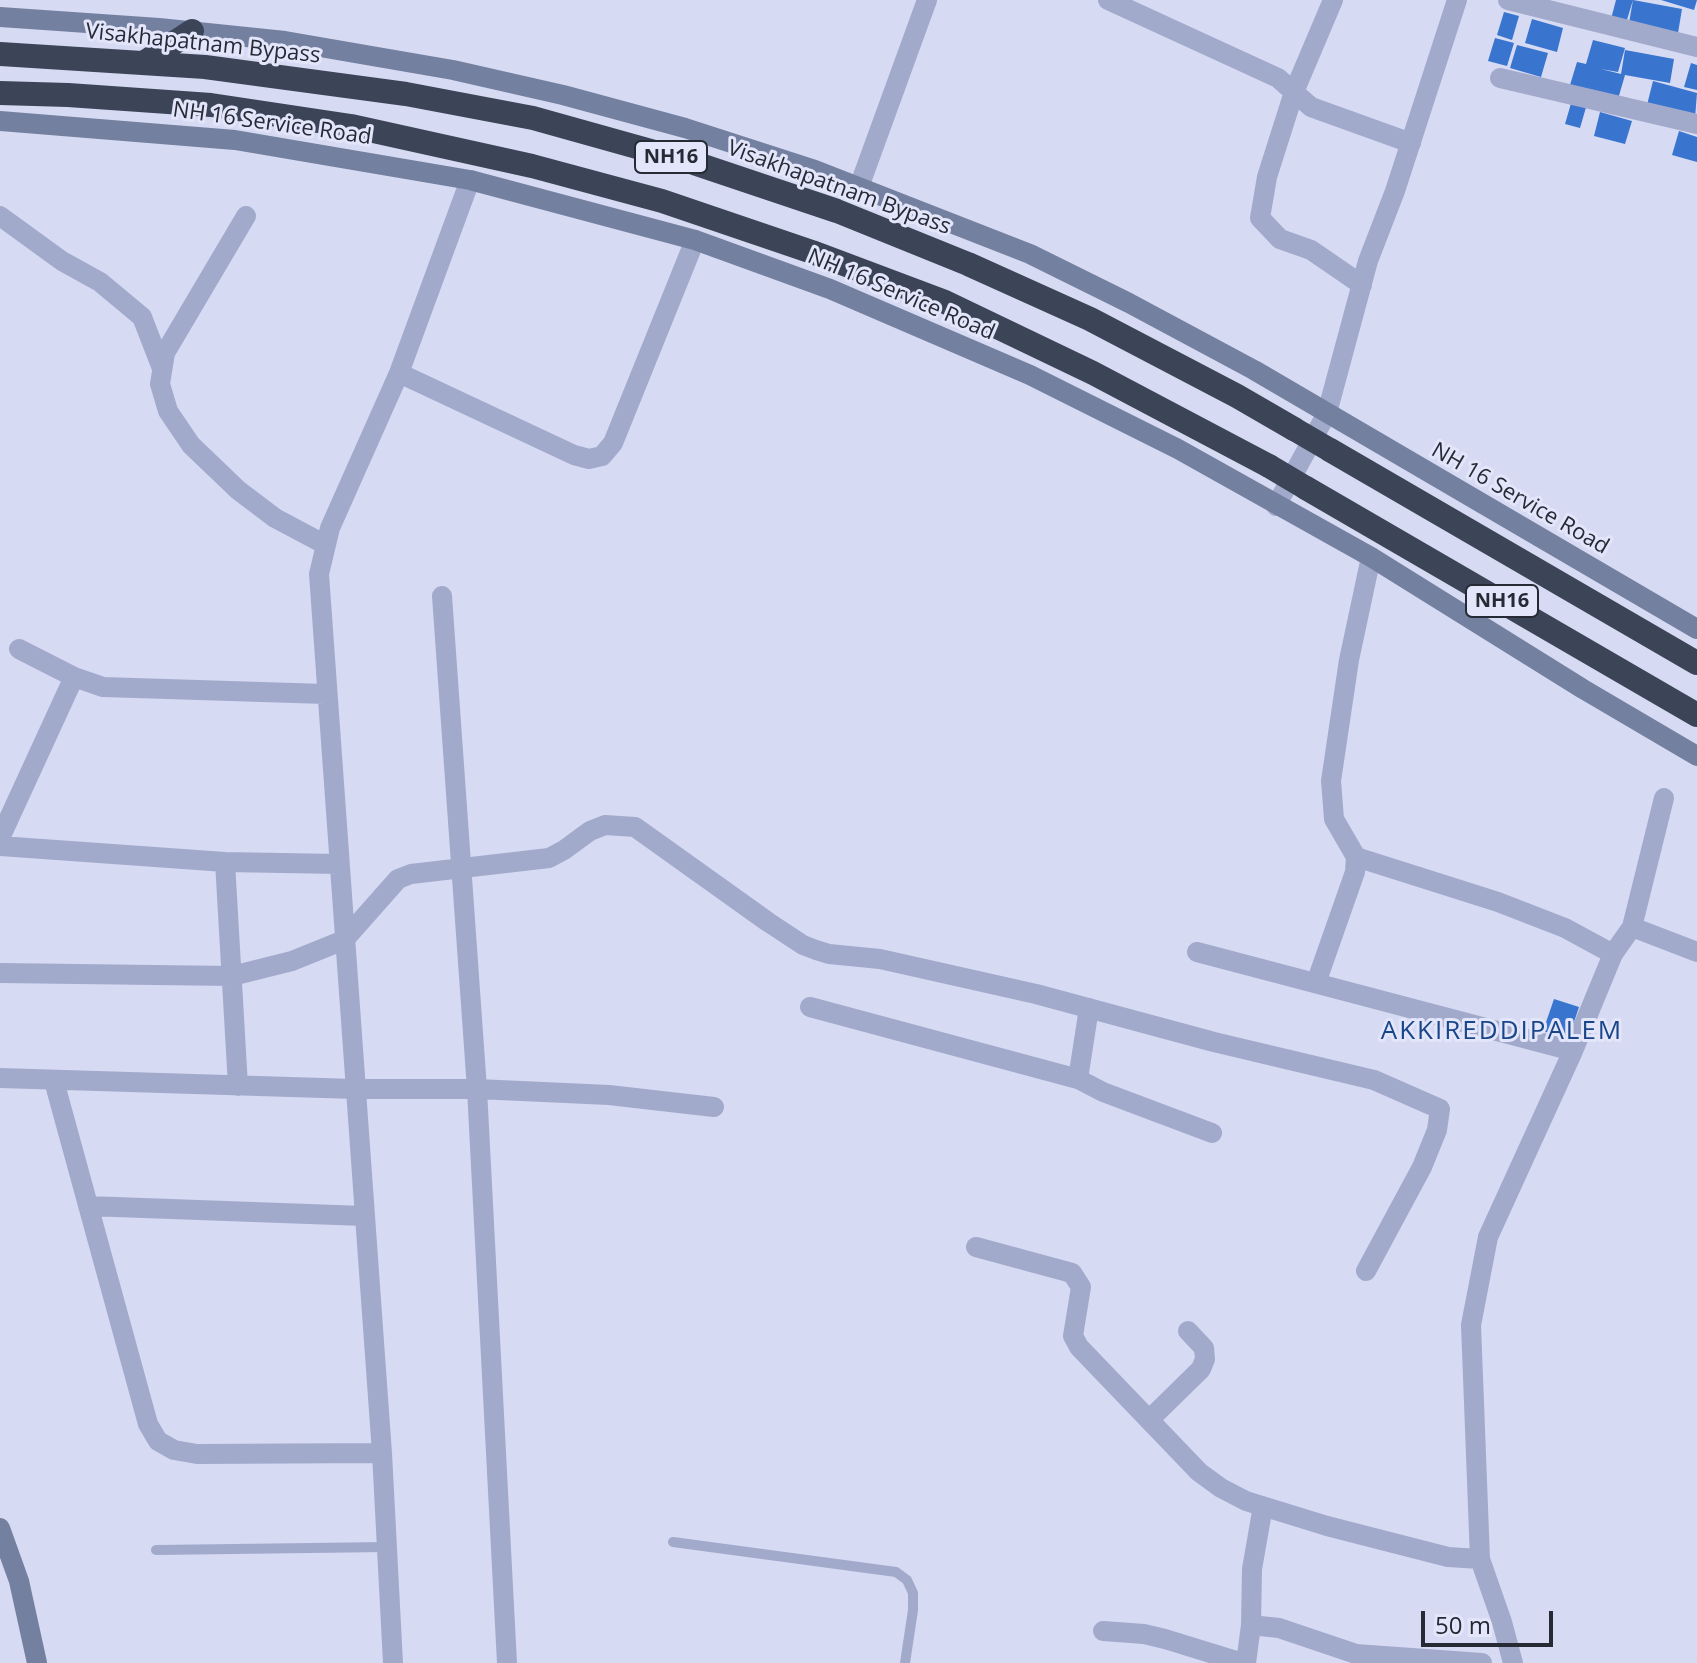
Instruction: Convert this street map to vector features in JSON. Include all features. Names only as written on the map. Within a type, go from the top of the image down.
[{"type":"highway","points":[[145,62],[192,31]]},
{"type":"highway","name":"Visakhapatnam Bypass","points":[[0,54],[205,67],[420,96],[533,118],[694,163],[837,211],[968,264],[1090,319],[1294,429],[1697,663]]},
{"type":"highway","name":"NH16","points":[[0,93],[211,105],[351,126],[532,166],[662,201],[812,252],[945,302],[1093,373],[1269,466],[1697,715]]},
{"type":"street","points":[[859,187],[927,0]]},
{"type":"street","points":[[1108,0],[1278,78],[1311,107],[1411,143]]},
{"type":"street","points":[[1333,0],[1294,92],[1267,177],[1260,218],[1280,239],[1311,250],[1362,285]]},
{"type":"street","points":[[1276,506],[1327,413],[1362,285],[1457,0]]},
{"type":"street","points":[[1508,0],[1697,47]]},
{"type":"street","name":"NH 16 Service Road","points":[[0,17],[192,31],[331,49],[453,70],[563,95],[685,128],[859,187],[1030,254],[1143,311],[1327,413],[1697,629]]},
{"type":"street","points":[[1500,78],[1697,124]]},
{"type":"street","name":"NH 16 Service Road","points":[[0,121],[235,140],[470,180],[695,240],[830,289],[1030,375],[1178,449],[1371,557],[1697,756]]},
{"type":"street","points":[[393,1663],[382,1453],[325,694],[319,574],[324,544],[399,373],[470,180]]},
{"type":"street","points":[[0,216],[62,261],[100,282],[142,317],[161,366]]},
{"type":"street","points":[[246,216],[165,353],[160,384],[168,411],[191,445],[238,490],[275,518],[324,544]]},
{"type":"street","points":[[399,373],[574,455],[589,459],[602,456],[613,443],[695,240]]},
{"type":"street","points":[[1316,983],[1355,872],[1356,857],[1334,819],[1331,781],[1349,660],[1371,557]]},
{"type":"street","points":[[442,596],[477,1089],[507,1663]]},
{"type":"street","points":[[19,649],[74,677],[103,687],[325,694]]},
{"type":"street","points":[[0,838],[74,677]]},
{"type":"street","points":[[1513,1663],[1480,1559],[1471,1325],[1488,1237],[1573,1051],[1613,954],[1632,927],[1664,798]]},
{"type":"street","points":[[0,973],[232,976],[292,961],[344,940],[398,879],[411,874],[549,858],[590,831],[605,825],[635,827],[768,922],[816,950],[880,959],[1374,1080],[1440,1109],[1437,1130],[1422,1167],[1366,1271]]},
{"type":"street","points":[[0,846],[225,862],[338,864]]},
{"type":"street","points":[[1356,857],[1498,902],[1565,928],[1613,954]]},
{"type":"street","points":[[225,862],[238,1086]]},
{"type":"street","points":[[1632,927],[1697,952]]},
{"type":"street","points":[[1197,952],[1573,1051]]},
{"type":"street","points":[[810,1007],[1078,1079],[1103,1092],[1212,1133]]},
{"type":"street","points":[[1078,1079],[1089,1008]]},
{"type":"street","points":[[0,1078],[355,1089],[477,1089],[609,1095],[714,1107]]},
{"type":"street","points":[[54,1081],[148,1424],[158,1441],[174,1450],[197,1454],[382,1453]]},
{"type":"street","points":[[88,1206],[364,1216]]},
{"type":"street","points":[[976,1247],[1072,1273],[1081,1287],[1073,1336],[1079,1347],[1199,1472],[1221,1488],[1263,1506],[1327,1526],[1448,1557],[1480,1559]]},
{"type":"street","points":[[1149,1420],[1201,1369],[1205,1359],[1204,1348],[1188,1331]]},
{"type":"street","points":[[1103,1631],[1144,1634],[1245,1663],[1251,1625],[1252,1569],[1263,1506]]},
{"type":"street","points":[[0,1528],[19,1581],[37,1663]]},
{"type":"street","points":[[1251,1625],[1279,1628],[1356,1654],[1482,1663]]},
{"type":"lane","points":[[673,1542],[896,1572],[907,1580],[913,1593],[905,1663]]},
{"type":"lane","points":[[156,1550],[387,1547]]},
{"type":"building","points":[[1616,0],[1633,0],[1626,23],[1611,19]]},
{"type":"building","points":[[1633,0],[1682,9],[1678,33],[1629,23]]},
{"type":"building","points":[[1661,0],[1697,0],[1694,10]]},
{"type":"building","points":[[1504,12],[1519,16],[1512,40],[1497,35]]},
{"type":"building","points":[[1532,19],[1563,28],[1557,52],[1525,43]]},
{"type":"building","points":[[1495,38],[1514,43],[1507,66],[1488,61]]},
{"type":"building","points":[[1593,40],[1625,48],[1618,72],[1601,69],[1621,74],[1625,50],[1674,59],[1670,83],[1625,75],[1618,99],[1570,85],[1577,62],[1586,64]]},
{"type":"building","points":[[1517,45],[1548,53],[1541,77],[1510,68]]},
{"type":"building","points":[[1691,63],[1697,65],[1697,90],[1684,87]]},
{"type":"building","points":[[1653,81],[1697,93],[1695,118],[1647,105]]},
{"type":"building","points":[[1572,100],[1587,104],[1580,128],[1565,124]]},
{"type":"building","points":[[1600,112],[1632,121],[1625,144],[1594,136]]},
{"type":"building","points":[[1679,131],[1697,137],[1697,162],[1672,155]]},
{"type":"building","points":[[1554,999],[1579,1007],[1568,1040],[1543,1031]]},
{"type":"district","name":"AKKIREDDIPALEM","points":[[1502,1032]]}]
